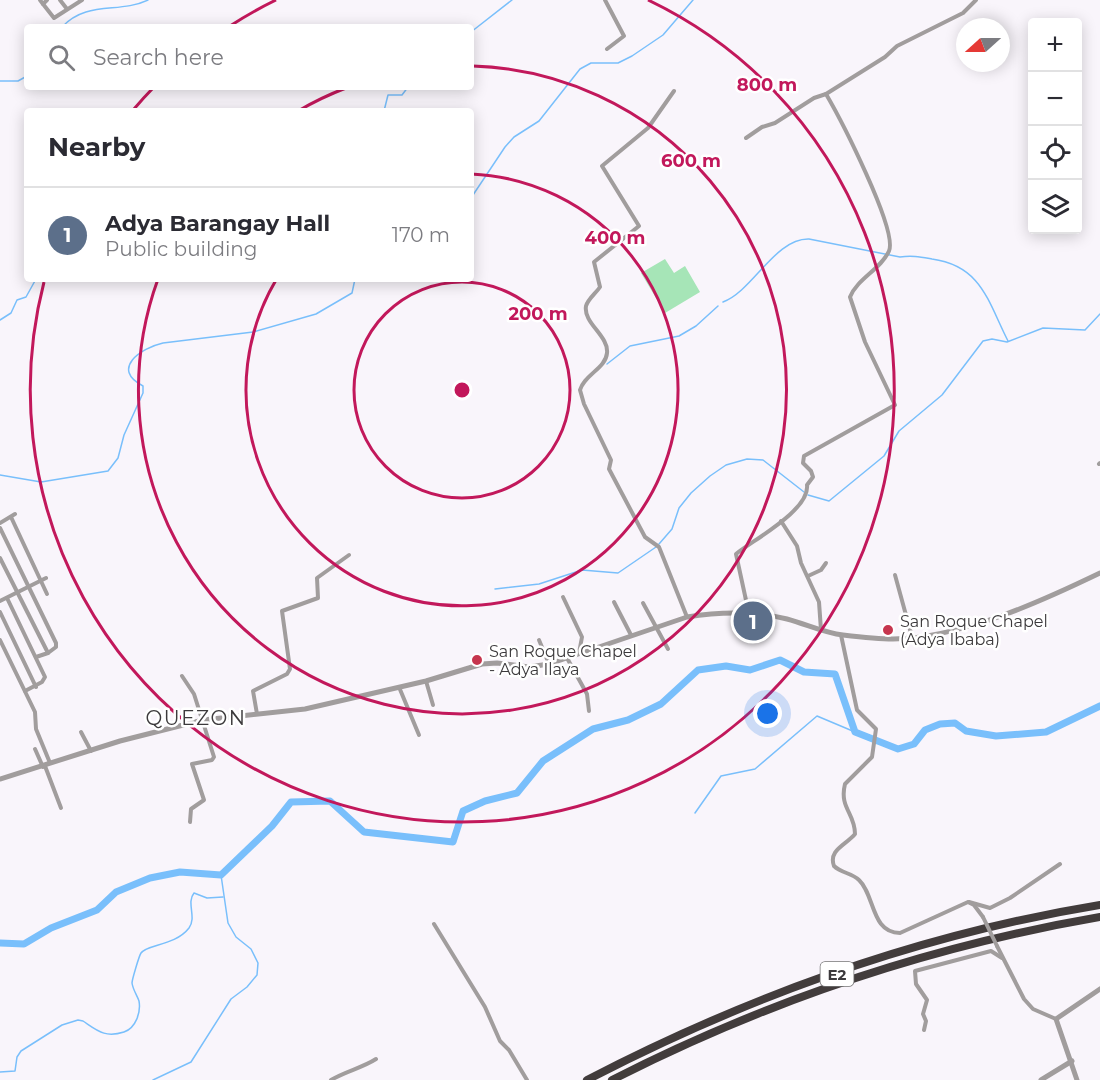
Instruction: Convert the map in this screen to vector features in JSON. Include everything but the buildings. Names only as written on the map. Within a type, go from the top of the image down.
[{"type":"highway","name":"E2","points":[[587,1080],[735,1009],[813,982],[941,940],[1100,905]]},
{"type":"highway","name":"E2","points":[[612,1080],[739,1020],[850,981],[946,951],[1100,917]]},
{"type":"street","points":[[47,0],[41,2],[54,18],[76,1],[82,0]]},
{"type":"street","points":[[60,0],[67,9]]},
{"type":"street","points":[[605,0],[624,36],[607,49]]},
{"type":"street","points":[[746,138],[814,98],[826,94],[885,57],[897,45],[963,13],[976,0]]},
{"type":"street","points":[[674,91],[648,128],[602,166],[639,226],[594,262],[600,287],[590,299],[587,313],[606,343],[608,352],[580,390],[584,404],[612,460],[609,469],[645,537],[659,547],[687,617]]},
{"type":"street","points":[[748,614],[736,554],[781,521],[804,500],[808,493],[807,485],[813,477],[811,471],[803,463],[804,456],[895,405],[865,342],[850,297],[889,252],[891,239],[861,161],[826,94]]},
{"type":"street","points":[[0,523],[13,515],[47,594]]},
{"type":"street","points":[[781,521],[797,546],[801,563],[819,602],[821,630]]},
{"type":"street","points":[[0,528],[56,643],[56,646],[48,653],[36,657]]},
{"type":"street","points":[[257,714],[253,691],[287,674],[290,669],[282,611],[318,598],[317,578],[349,555]]},
{"type":"street","points":[[0,558],[48,653]]},
{"type":"street","points":[[31,560],[37,558]]},
{"type":"street","points":[[808,576],[821,570],[825,563]]},
{"type":"street","points":[[36,571],[41,568]]},
{"type":"street","points":[[0,779],[92,752],[120,741],[203,720],[305,709],[426,681],[482,664],[529,667],[549,664],[687,617],[707,614],[748,614],[786,619],[841,635],[895,639],[983,621],[1055,595],[1100,573]]},
{"type":"street","points":[[895,575],[912,637]]},
{"type":"street","points":[[0,601],[46,578]]},
{"type":"street","points":[[563,597],[582,637],[579,653]]},
{"type":"street","points":[[7,598],[45,677],[36,687],[25,692]]},
{"type":"street","points":[[614,602],[631,635]]},
{"type":"street","points":[[643,603],[668,649]]},
{"type":"street","points":[[0,612],[36,687]]},
{"type":"street","points":[[841,635],[857,710],[864,719],[874,725],[876,735],[872,757],[845,784],[843,805],[855,827],[855,834],[834,853],[831,859],[834,866],[858,879],[882,926],[893,933],[900,933],[968,902],[990,908],[1010,898],[1060,864]]},
{"type":"street","points":[[0,640],[35,712],[36,729],[46,766],[61,808]]},
{"type":"street","points":[[539,640],[549,664]]},
{"type":"street","points":[[566,658],[587,693],[589,711]]},
{"type":"street","points":[[182,676],[194,694],[214,757],[212,760],[192,764],[204,800],[191,809],[190,822]]},
{"type":"street","points":[[426,681],[433,705]]},
{"type":"street","points":[[399,687],[418,735]]},
{"type":"street","points":[[81,732],[92,752]]},
{"type":"street","points":[[35,749],[46,766]]},
{"type":"street","points":[[968,902],[974,905],[983,917],[1002,958],[1028,1004],[1033,1009],[1056,1019],[1077,1080]]},
{"type":"street","points":[[434,924],[485,1007],[501,1041],[527,1080]]},
{"type":"street","points":[[924,1030],[926,1021],[923,1014],[927,1000],[916,984],[915,971],[991,951],[1002,958]]},
{"type":"street","points":[[1056,1019],[1100,989]]},
{"type":"street","points":[[332,1080],[355,1067],[364,1066],[376,1059]]},
{"type":"street","points":[[1041,1080],[1072,1061]]},
{"type":"green space","points":[[665,259],[674,273],[685,266],[700,292],[665,313],[641,273]]},
{"type":"waterway","points":[[66,24],[82,13],[148,0]]},
{"type":"waterway","points":[[474,30],[512,0]]},
{"type":"waterway","points":[[474,194],[505,147],[514,137],[539,121],[580,69],[591,63],[618,63],[632,56],[663,35],[693,0]]},
{"type":"waterway","points":[[0,81],[18,81],[24,78]]},
{"type":"waterway","points":[[385,108],[388,95],[402,95],[406,90]]},
{"type":"waterway","points":[[723,302],[734,296],[785,247],[797,241],[809,239],[900,257],[932,259],[962,269],[981,288],[1008,341]]},
{"type":"waterway","points":[[0,320],[11,313],[17,300],[26,297],[34,282]]},
{"type":"waterway","points":[[0,475],[41,482],[108,471],[118,458],[124,435],[143,393],[143,386],[129,373],[129,366],[138,354],[163,343],[253,332],[316,314],[352,293],[354,282]]},
{"type":"waterway","points":[[607,364],[630,346],[679,336],[696,326],[718,306]]},
{"type":"waterway","points":[[808,495],[829,501],[884,456],[899,431],[942,395],[983,341],[992,339],[1007,342],[1043,328],[1085,330],[1100,314]]},
{"type":"waterway","points":[[659,544],[672,529],[679,508],[691,493],[726,465],[747,459],[763,460],[804,492]]},
{"type":"waterway","points":[[495,589],[539,584],[582,570],[618,573],[656,547]]},
{"type":"waterway","points":[[0,943],[24,944],[51,928],[97,910],[116,892],[150,878],[180,872],[221,875],[272,826],[291,802],[330,801],[364,832],[453,842],[463,811],[485,801],[517,793],[543,761],[593,729],[628,720],[661,704],[698,670],[726,666],[750,670],[780,660],[804,672],[835,674],[855,732],[898,749],[914,744],[925,730],[940,724],[955,723],[966,731],[996,736],[1046,732],[1100,706]]},
{"type":"waterway","points":[[695,813],[721,776],[755,769],[817,716],[855,732]]},
{"type":"waterway","points":[[153,1080],[191,1062],[231,999],[247,987],[257,975],[258,963],[251,949],[236,937],[228,923],[221,875]]},
{"type":"waterway","points":[[0,1072],[15,1071],[17,1057],[21,1051],[62,1025],[78,1020],[107,1034],[117,1034],[132,1027],[139,1010],[139,1001],[132,983],[141,953],[176,938],[189,928],[192,919],[191,901],[194,893],[207,898],[223,897]]},
{"type":"place","name":"Adya Barangay Hall","points":[[753,621]]},
{"type":"place","name":"San Roque Chapel (Adya Ibaba)","points":[[888,630]]},
{"type":"place","name":"San Roque Chapel - Adya Ilaya","points":[[477,660]]},
{"type":"district","name":"QUEZON","points":[[196,718]]}]
